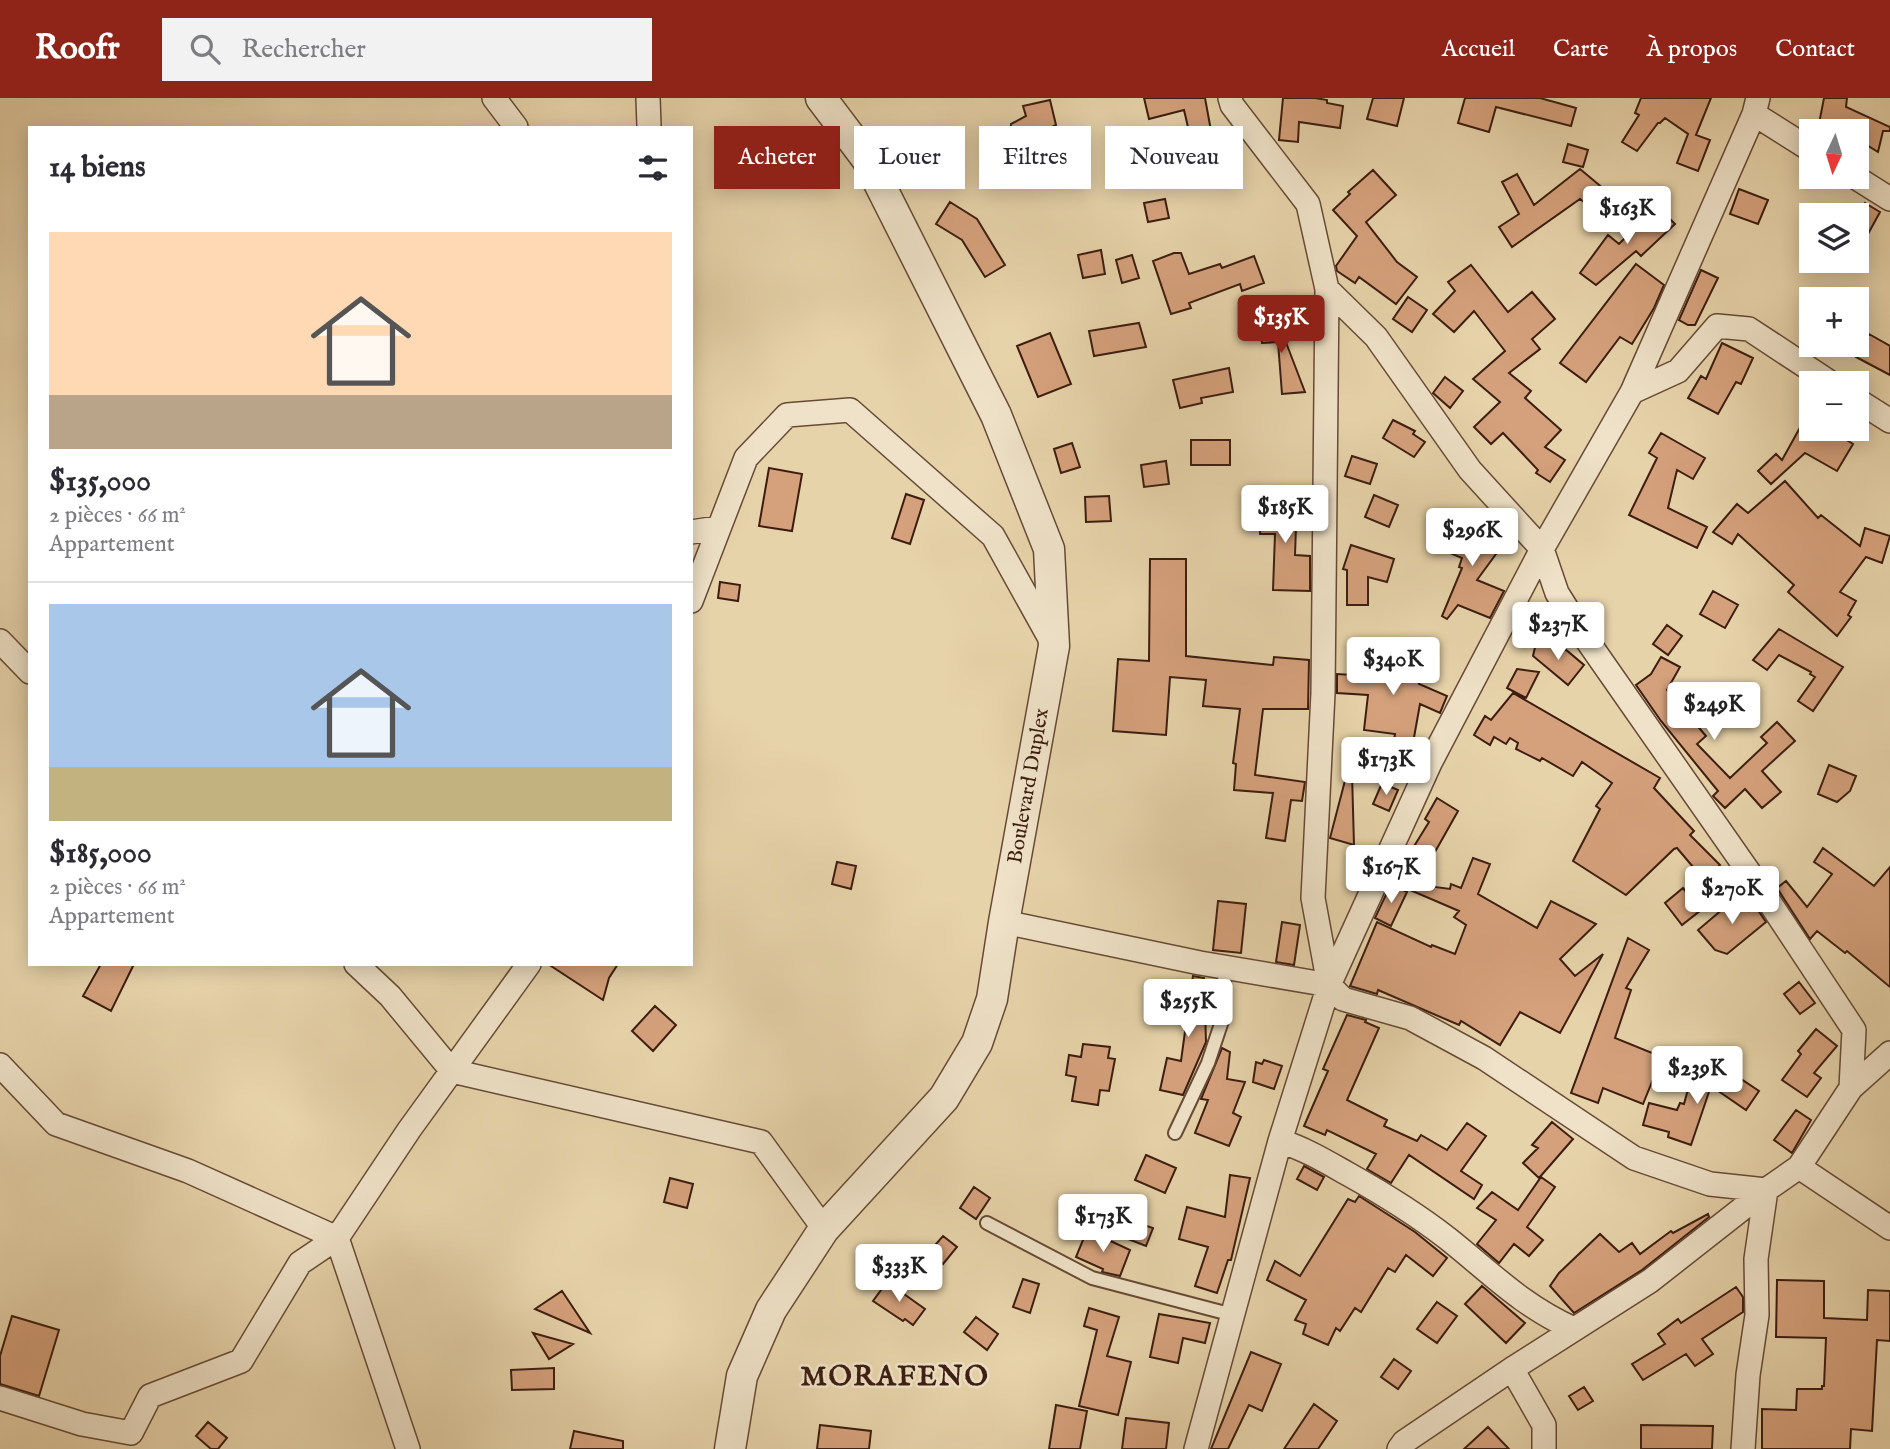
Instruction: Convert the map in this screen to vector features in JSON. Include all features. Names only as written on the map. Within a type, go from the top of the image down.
[{"type":"street","points":[[494,98],[515,126]]},
{"type":"street","points":[[648,98],[649,126]]},
{"type":"street","name":"Boulevard Duplex","points":[[730,1449],[742,1376],[771,1310],[824,1230],[944,1098],[977,1043],[992,999],[1054,646],[1049,549],[996,415],[867,159],[821,98]]},
{"type":"street","points":[[1230,98],[1232,105],[1308,204],[1327,289],[1323,693],[1312,898],[1329,985],[1343,999],[1410,1018],[1484,1058],[1634,1157],[1710,1184],[1766,1190]]},
{"type":"street","points":[[1196,1449],[1280,1141],[1329,985],[1430,763],[1542,549],[1632,392],[1756,106],[1799,140]]},
{"type":"street","points":[[1869,186],[1890,199]]},
{"type":"street","points":[[1327,289],[1376,338],[1470,470],[1542,549],[1557,593],[1584,636],[1753,877],[1854,1030],[1851,1088]]},
{"type":"street","points":[[1632,392],[1678,371],[1717,326],[1749,329],[1813,371]]},
{"type":"street","points":[[1869,408],[1890,422]]},
{"type":"street","points":[[693,596],[746,458],[787,415],[850,410],[993,536],[1054,646]]},
{"type":"street","points":[[693,532],[718,528]]},
{"type":"street","points":[[0,641],[28,670]]},
{"type":"street","points":[[1004,922],[1224,967],[1329,985]]},
{"type":"street","points":[[358,966],[390,996],[452,1071],[761,1142],[824,1230]]},
{"type":"street","points":[[0,1398],[82,1424],[131,1433],[150,1396],[241,1361],[300,1263],[337,1238],[409,1130],[528,966]]},
{"type":"street","points":[[1399,1449],[1404,1442],[1511,1369],[1650,1281],[1799,1167],[1851,1088],[1890,1053]]},
{"type":"street","points":[[0,1065],[56,1124],[188,1171],[337,1238],[408,1449]]},
{"type":"street","points":[[1280,1141],[1306,1149],[1400,1204],[1448,1239],[1495,1280],[1547,1317],[1574,1329]]},
{"type":"street","points":[[1799,1167],[1890,1228]]},
{"type":"street","points":[[1743,1449],[1748,1375],[1757,1315],[1756,1259],[1766,1190]]},
{"type":"street","points":[[1511,1369],[1544,1425],[1544,1449]]},
{"type":"lane","points":[[1175,1133],[1208,1063],[1222,1021],[1224,967]]},
{"type":"lane","points":[[987,1223],[1092,1278],[1233,1315]]},
{"type":"building","points":[[1144,98],[1205,98],[1210,126],[1188,126],[1184,110],[1149,119]]},
{"type":"building","points":[[1283,98],[1315,98],[1343,106],[1340,128],[1299,122],[1298,142],[1279,140]]},
{"type":"building","points":[[1373,98],[1404,98],[1397,126],[1367,119]]},
{"type":"building","points":[[1465,98],[1540,98],[1576,108],[1571,126],[1496,107],[1489,132],[1458,123]]},
{"type":"building","points":[[1641,98],[1711,98],[1696,135],[1710,140],[1698,171],[1677,163],[1688,134],[1665,118],[1658,123],[1637,151],[1622,142],[1639,115],[1635,113]]},
{"type":"building","points":[[1824,98],[1847,98],[1846,107],[1890,127],[1890,131],[1883,131],[1878,152],[1869,146],[1869,119],[1820,119]]},
{"type":"building","points":[[1050,100],[1056,125],[1011,126],[1026,116],[1023,106]]},
{"type":"building","points":[[1568,144],[1588,150],[1583,167],[1563,162]]},
{"type":"building","points":[[1580,169],[1604,189],[1589,206],[1580,199],[1512,247],[1499,227],[1519,214],[1502,182],[1517,174],[1534,205]]},
{"type":"building","points":[[1373,170],[1396,195],[1366,222],[1397,262],[1417,277],[1396,304],[1359,277],[1355,283],[1337,271],[1336,266],[1357,236],[1333,210],[1350,194],[1348,192]]},
{"type":"building","points":[[1739,189],[1768,200],[1758,224],[1730,214]]},
{"type":"building","points":[[1165,199],[1169,218],[1148,222],[1144,203]]},
{"type":"building","points":[[950,202],[977,219],[1005,265],[985,277],[962,240],[936,224]]},
{"type":"building","points":[[1869,205],[1880,212],[1869,232]]},
{"type":"building","points":[[1657,206],[1675,224],[1641,256],[1636,251],[1596,285],[1580,273],[1608,235],[1619,244]]},
{"type":"building","points":[[1101,250],[1105,274],[1083,278],[1078,255]]},
{"type":"building","points":[[1181,253],[1189,274],[1220,264],[1222,268],[1254,256],[1264,283],[1242,291],[1240,284],[1189,303],[1191,308],[1171,314],[1153,261]]},
{"type":"building","points":[[1132,255],[1139,278],[1122,283],[1116,260]]},
{"type":"building","points":[[1636,264],[1664,285],[1654,308],[1632,344],[1620,337],[1586,382],[1560,363]]},
{"type":"building","points":[[1471,265],[1508,312],[1532,292],[1555,319],[1532,339],[1540,349],[1509,373],[1531,391],[1525,398],[1561,430],[1545,447],[1565,460],[1550,482],[1536,473],[1538,470],[1503,433],[1491,444],[1474,427],[1500,402],[1473,379],[1505,351],[1474,311],[1454,332],[1433,314],[1455,291],[1448,282]]},
{"type":"building","points":[[1701,270],[1718,278],[1695,325],[1688,325],[1679,320]]},
{"type":"building","points":[[1408,297],[1427,310],[1412,332],[1393,319]]},
{"type":"building","points":[[1299,305],[1313,306],[1313,330],[1297,329]]},
{"type":"building","points":[[1276,316],[1305,392],[1282,394],[1278,342],[1262,343],[1257,320]]},
{"type":"building","points":[[1139,323],[1146,347],[1094,356],[1089,331]]},
{"type":"building","points":[[1050,333],[1071,384],[1038,397],[1017,346]]},
{"type":"building","points":[[1869,334],[1890,346],[1890,375],[1856,357],[1869,357]]},
{"type":"building","points":[[1722,343],[1753,358],[1741,384],[1736,382],[1718,414],[1688,398],[1701,376],[1706,379]]},
{"type":"building","points":[[1229,368],[1233,392],[1201,398],[1202,403],[1180,408],[1173,380]]},
{"type":"building","points":[[1445,377],[1463,391],[1450,408],[1433,393]]},
{"type":"building","points":[[1393,420],[1415,431],[1413,434],[1425,442],[1414,457],[1383,438]]},
{"type":"building","points":[[1799,429],[1799,441],[1848,441],[1853,444],[1837,471],[1805,453],[1771,484],[1758,471],[1776,454],[1782,460]]},
{"type":"building","points":[[1661,433],[1705,458],[1693,479],[1677,470],[1668,508],[1707,527],[1697,548],[1629,515],[1657,458],[1649,453]]},
{"type":"building","points":[[1191,440],[1230,440],[1230,465],[1191,465]]},
{"type":"building","points":[[1072,443],[1080,467],[1061,473],[1054,449]]},
{"type":"building","points":[[1352,456],[1377,464],[1370,484],[1345,476]]},
{"type":"building","points":[[1166,461],[1169,484],[1144,487],[1141,465]]},
{"type":"building","points":[[769,468],[802,474],[792,531],[759,526]]},
{"type":"building","points":[[1785,481],[1818,518],[1821,515],[1860,546],[1865,528],[1890,536],[1882,563],[1866,557],[1840,592],[1856,601],[1848,615],[1851,617],[1837,636],[1788,592],[1794,585],[1738,534],[1732,544],[1713,532],[1737,504],[1748,513]]},
{"type":"building","points":[[906,494],[924,500],[910,544],[892,538]]},
{"type":"building","points":[[1374,495],[1398,505],[1389,527],[1365,517]]},
{"type":"building","points":[[1109,496],[1111,521],[1086,522],[1085,497]]},
{"type":"building","points":[[1261,498],[1297,499],[1295,555],[1310,556],[1310,591],[1273,590],[1275,534],[1260,534]]},
{"type":"building","points":[[1481,520],[1507,539],[1477,580],[1504,591],[1490,618],[1458,605],[1447,619],[1442,616],[1462,568],[1459,567],[1462,558],[1429,544],[1440,525],[1467,539]]},
{"type":"building","points":[[1351,545],[1394,559],[1387,582],[1368,577],[1368,605],[1347,605],[1347,570],[1343,569]]},
{"type":"building","points":[[1150,559],[1186,559],[1186,656],[1273,665],[1274,657],[1309,660],[1308,709],[1263,709],[1255,775],[1305,782],[1302,801],[1291,800],[1285,841],[1266,838],[1273,793],[1234,790],[1236,764],[1233,763],[1240,709],[1203,706],[1206,680],[1170,677],[1166,735],[1113,731],[1118,659],[1149,661]]},
{"type":"building","points":[[720,582],[740,585],[738,601],[718,598]]},
{"type":"building","points":[[1713,591],[1738,605],[1725,628],[1700,614]]},
{"type":"building","points":[[1667,625],[1682,636],[1668,655],[1653,644]]},
{"type":"building","points":[[1779,629],[1843,667],[1813,711],[1798,701],[1815,677],[1811,672],[1779,655],[1767,670],[1753,660]]},
{"type":"building","points":[[1537,639],[1562,653],[1565,649],[1584,665],[1568,685],[1533,656]]},
{"type":"building","points":[[1402,655],[1423,658],[1419,684],[1447,696],[1440,713],[1420,704],[1413,743],[1394,740],[1395,734],[1364,730],[1368,695],[1337,693],[1337,674],[1370,676],[1372,664],[1400,669]]},
{"type":"building","points":[[1661,657],[1680,667],[1667,690],[1706,736],[1697,744],[1730,778],[1767,743],[1761,737],[1777,722],[1795,741],[1762,771],[1781,792],[1762,808],[1745,789],[1725,808],[1713,796],[1718,791],[1661,721],[1636,685],[1651,674]]},
{"type":"building","points":[[1517,669],[1539,672],[1526,698],[1507,688]]},
{"type":"building","points":[[1513,693],[1660,778],[1654,788],[1694,831],[1690,835],[1720,865],[1704,880],[1677,848],[1626,895],[1573,861],[1600,809],[1596,806],[1612,783],[1582,762],[1573,776],[1542,758],[1540,761],[1516,749],[1518,743],[1510,738],[1506,744],[1494,737],[1490,745],[1474,735],[1485,716],[1491,720]]},
{"type":"building","points":[[1829,765],[1856,776],[1850,791],[1837,802],[1818,794]]},
{"type":"building","points":[[1347,773],[1352,774],[1354,845],[1330,838]]},
{"type":"building","points":[[1382,783],[1398,790],[1389,811],[1373,804]]},
{"type":"building","points":[[1437,798],[1458,811],[1431,859],[1413,848],[1429,822],[1425,819]]},
{"type":"building","points":[[1823,848],[1874,886],[1890,867],[1890,987],[1847,951],[1845,953],[1817,931],[1810,939],[1777,888],[1786,881],[1807,907],[1832,874],[1814,862]]},
{"type":"building","points":[[1473,858],[1490,864],[1478,894],[1537,928],[1551,901],[1596,924],[1560,959],[1575,976],[1603,954],[1560,1033],[1520,1012],[1500,1045],[1461,1021],[1459,1025],[1378,990],[1377,994],[1350,986],[1377,922],[1431,947],[1432,945],[1455,954],[1466,925],[1454,917],[1459,911],[1403,887],[1405,883],[1450,889],[1451,884],[1461,888]]},
{"type":"building","points":[[837,862],[856,866],[851,889],[832,884]]},
{"type":"building","points":[[1391,884],[1407,892],[1391,926],[1375,918]]},
{"type":"building","points":[[1683,888],[1701,910],[1682,925],[1665,903]]},
{"type":"building","points":[[1737,897],[1749,911],[1755,906],[1766,922],[1727,954],[1715,950],[1698,930]]},
{"type":"building","points":[[1218,901],[1246,904],[1241,953],[1213,950]]},
{"type":"building","points":[[1282,922],[1300,925],[1294,965],[1276,962]]},
{"type":"building","points":[[1628,938],[1649,950],[1626,988],[1631,990],[1615,1038],[1662,1057],[1643,1104],[1603,1088],[1598,1103],[1571,1093]]},
{"type":"building","points":[[100,966],[133,966],[111,1011],[83,996]]},
{"type":"building","points":[[551,966],[617,966],[609,978],[603,1000]]},
{"type":"building","points":[[1193,976],[1204,978],[1206,1042],[1183,1095],[1160,1090],[1167,1058],[1181,1061],[1187,1017],[1181,1018],[1181,989],[1191,989]]},
{"type":"building","points":[[1799,982],[1815,1003],[1800,1014],[1784,994]]},
{"type":"building","points":[[655,1006],[676,1025],[653,1051],[632,1031]]},
{"type":"building","points":[[1347,1015],[1366,1020],[1365,1022],[1379,1028],[1347,1100],[1387,1120],[1384,1126],[1417,1141],[1421,1135],[1447,1150],[1467,1123],[1486,1136],[1461,1171],[1482,1185],[1474,1199],[1409,1155],[1391,1183],[1367,1169],[1376,1154],[1327,1130],[1325,1135],[1304,1126],[1328,1071],[1323,1069]]},
{"type":"building","points":[[1816,1029],[1837,1046],[1814,1073],[1821,1078],[1807,1097],[1782,1080],[1801,1054],[1798,1051]]},
{"type":"building","points":[[1083,1044],[1110,1047],[1108,1058],[1115,1059],[1109,1091],[1100,1090],[1098,1105],[1072,1101],[1076,1077],[1066,1075],[1069,1055],[1081,1057]]},
{"type":"building","points":[[1222,1048],[1230,1052],[1227,1079],[1245,1082],[1233,1113],[1241,1117],[1229,1146],[1195,1133],[1208,1100],[1201,1099]]},
{"type":"building","points":[[1264,1060],[1282,1066],[1274,1089],[1253,1082],[1256,1062],[1262,1064]]},
{"type":"building","points":[[1693,1071],[1735,1082],[1738,1077],[1759,1091],[1746,1110],[1711,1086],[1691,1145],[1668,1137],[1669,1132],[1643,1125],[1649,1103],[1677,1110],[1680,1103],[1684,1104]]},
{"type":"building","points":[[1796,1110],[1811,1120],[1792,1153],[1774,1140]]},
{"type":"building","points":[[1552,1122],[1573,1139],[1539,1178],[1523,1163],[1538,1148],[1532,1145]]},
{"type":"building","points":[[1146,1155],[1176,1168],[1165,1193],[1135,1180]]},
{"type":"building","points":[[1304,1166],[1324,1177],[1317,1190],[1297,1179]]},
{"type":"building","points":[[1230,1175],[1250,1178],[1231,1260],[1228,1260],[1217,1293],[1195,1286],[1208,1247],[1179,1239],[1187,1207],[1225,1217]]},
{"type":"building","points":[[1541,1177],[1555,1187],[1527,1227],[1543,1240],[1529,1256],[1514,1244],[1499,1263],[1477,1244],[1496,1220],[1477,1208],[1492,1192],[1518,1210]]},
{"type":"building","points":[[670,1178],[693,1184],[687,1208],[664,1202]]},
{"type":"building","points":[[974,1187],[990,1198],[976,1219],[960,1208]]},
{"type":"building","points":[[1359,1196],[1415,1232],[1447,1258],[1433,1276],[1406,1255],[1395,1272],[1388,1268],[1361,1312],[1355,1308],[1340,1331],[1336,1328],[1328,1345],[1303,1334],[1306,1324],[1295,1320],[1306,1300],[1267,1280],[1275,1261],[1300,1276],[1348,1199],[1355,1202]]},
{"type":"building","points":[[1708,1214],[1709,1217],[1642,1270],[1574,1313],[1550,1286],[1559,1273],[1600,1234],[1619,1252],[1632,1243],[1640,1254],[1671,1231],[1673,1233]]},
{"type":"building","points":[[1126,1219],[1153,1228],[1146,1246],[1120,1236]]},
{"type":"building","points":[[1087,1230],[1130,1250],[1120,1276],[1102,1272],[1103,1269],[1076,1257]]},
{"type":"building","points":[[943,1236],[957,1247],[943,1264],[929,1252]]},
{"type":"building","points":[[1023,1279],[1039,1284],[1030,1313],[1013,1307]]},
{"type":"building","points":[[1777,1280],[1824,1281],[1824,1318],[1867,1320],[1868,1290],[1890,1291],[1890,1341],[1877,1340],[1872,1431],[1851,1429],[1850,1449],[1762,1449],[1762,1409],[1796,1410],[1797,1389],[1822,1389],[1824,1386],[1826,1338],[1776,1337]]},
{"type":"building","points":[[887,1282],[925,1309],[913,1325],[873,1301]]},
{"type":"building","points":[[1482,1286],[1525,1323],[1506,1343],[1465,1304]]},
{"type":"building","points":[[1736,1287],[1743,1297],[1743,1312],[1702,1339],[1713,1354],[1695,1366],[1686,1354],[1643,1380],[1632,1364],[1665,1344],[1658,1334],[1678,1319],[1681,1323]]},
{"type":"building","points":[[562,1291],[590,1333],[535,1309]]},
{"type":"building","points":[[1437,1302],[1457,1316],[1437,1343],[1417,1329]]},
{"type":"building","points":[[1089,1308],[1119,1317],[1107,1356],[1131,1362],[1118,1415],[1079,1406],[1097,1330],[1084,1326]]},
{"type":"building","points":[[1159,1314],[1210,1323],[1205,1343],[1183,1338],[1178,1363],[1150,1357]]},
{"type":"building","points":[[12,1316],[59,1330],[39,1396],[0,1384],[0,1356]]},
{"type":"building","points":[[976,1317],[998,1334],[987,1350],[964,1332]]},
{"type":"building","points":[[533,1333],[573,1344],[549,1359]]},
{"type":"building","points":[[1251,1352],[1281,1364],[1262,1411],[1249,1405],[1228,1449],[1211,1449]]},
{"type":"building","points":[[1394,1359],[1411,1371],[1398,1389],[1381,1377]]},
{"type":"building","points":[[554,1368],[554,1389],[512,1390],[511,1370]]},
{"type":"building","points":[[1584,1387],[1593,1401],[1578,1410],[1569,1396]]},
{"type":"building","points":[[1314,1404],[1337,1421],[1318,1449],[1284,1449]]},
{"type":"building","points":[[1056,1405],[1087,1411],[1080,1449],[1049,1449]]},
{"type":"building","points":[[1126,1418],[1169,1423],[1166,1449],[1122,1449]]},
{"type":"building","points":[[208,1422],[227,1438],[218,1449],[211,1449],[196,1436]]},
{"type":"building","points":[[820,1425],[871,1431],[869,1449],[817,1449]]},
{"type":"building","points":[[1641,1425],[1713,1426],[1712,1449],[1641,1449]]},
{"type":"building","points":[[1488,1427],[1509,1449],[1464,1449]]},
{"type":"building","points":[[574,1431],[623,1441],[623,1449],[570,1449]]},
{"type":"district","name":"MORAFENO","points":[[895,1377]]}]
